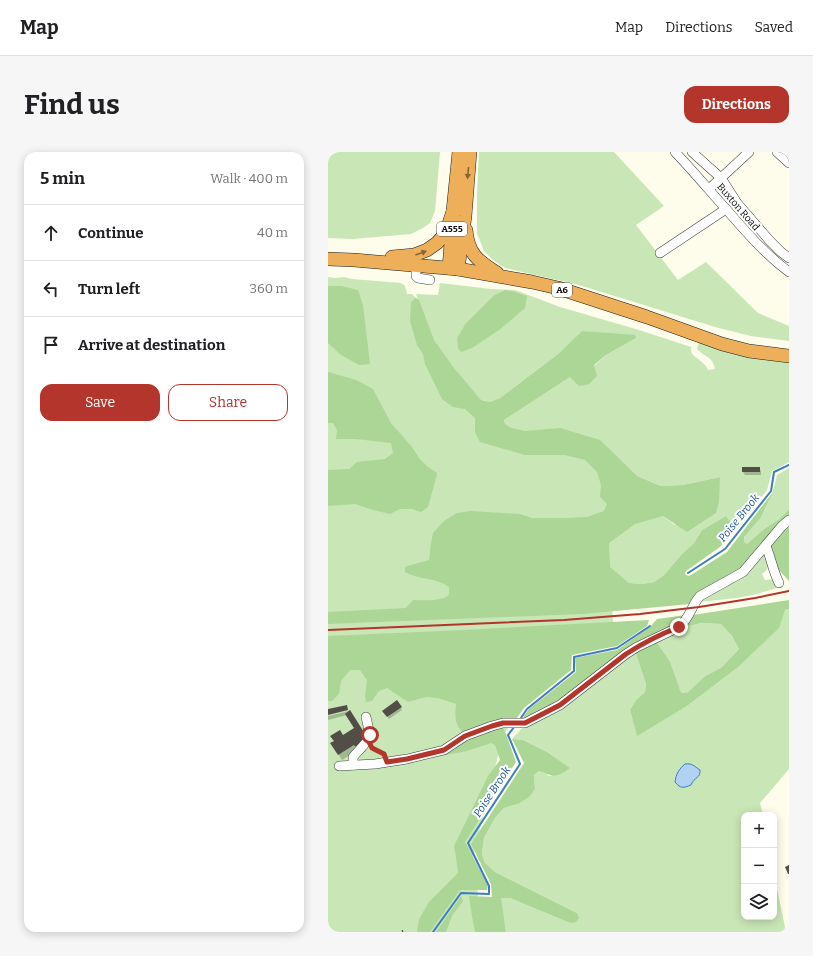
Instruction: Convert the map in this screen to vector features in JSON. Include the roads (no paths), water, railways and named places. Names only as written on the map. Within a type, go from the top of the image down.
[{"type":"highway","name":"A555","points":[[459,152],[461,192]]},
{"type":"highway","name":"A555","points":[[453,269],[461,192],[470,152]]},
{"type":"highway","points":[[354,260],[414,255],[427,250],[437,243],[446,233],[459,214]]},
{"type":"highway","points":[[459,214],[467,242],[474,255],[484,265],[503,276]]},
{"type":"highway","name":"A6","points":[[328,259],[453,269],[503,276],[532,282],[647,317],[722,344],[749,351],[789,356]]},
{"type":"street","name":"Buxton Road","points":[[675,152],[763,251],[789,272]]},
{"type":"street","name":"Buxton Road","points":[[692,152],[721,178],[737,203],[769,240],[789,258]]},
{"type":"street","points":[[708,189],[749,152]]},
{"type":"street","points":[[777,152],[789,163]]},
{"type":"street","points":[[660,253],[726,208]]},
{"type":"street","points":[[416,265],[416,276],[418,278],[430,280]]},
{"type":"street","points":[[339,766],[375,764],[407,759],[444,750],[470,733],[503,723],[525,723],[560,705],[626,654],[684,623],[690,615],[695,601],[700,596],[743,572],[782,526],[789,520]]},
{"type":"street","points":[[766,546],[769,553],[771,575],[779,583]]},
{"type":"street","points":[[352,765],[353,756],[368,740],[370,735],[366,717]]},
{"type":"water","points":[[685,764],[693,765],[700,770],[700,773],[691,785],[682,787],[675,782],[678,772]]},
{"type":"waterway","name":"Poise Brook","points":[[688,573],[725,549],[771,491],[774,472],[789,465]]},
{"type":"waterway","name":"Poise Brook","points":[[519,721],[527,709],[574,671],[574,657],[617,648],[650,626]]},
{"type":"waterway","name":"Poise Brook","points":[[433,932],[461,893],[489,894],[489,886],[468,843],[520,764],[508,735],[515,726]]},
{"type":"railway","points":[[328,630],[564,620],[640,614],[699,607],[789,591]]}]
